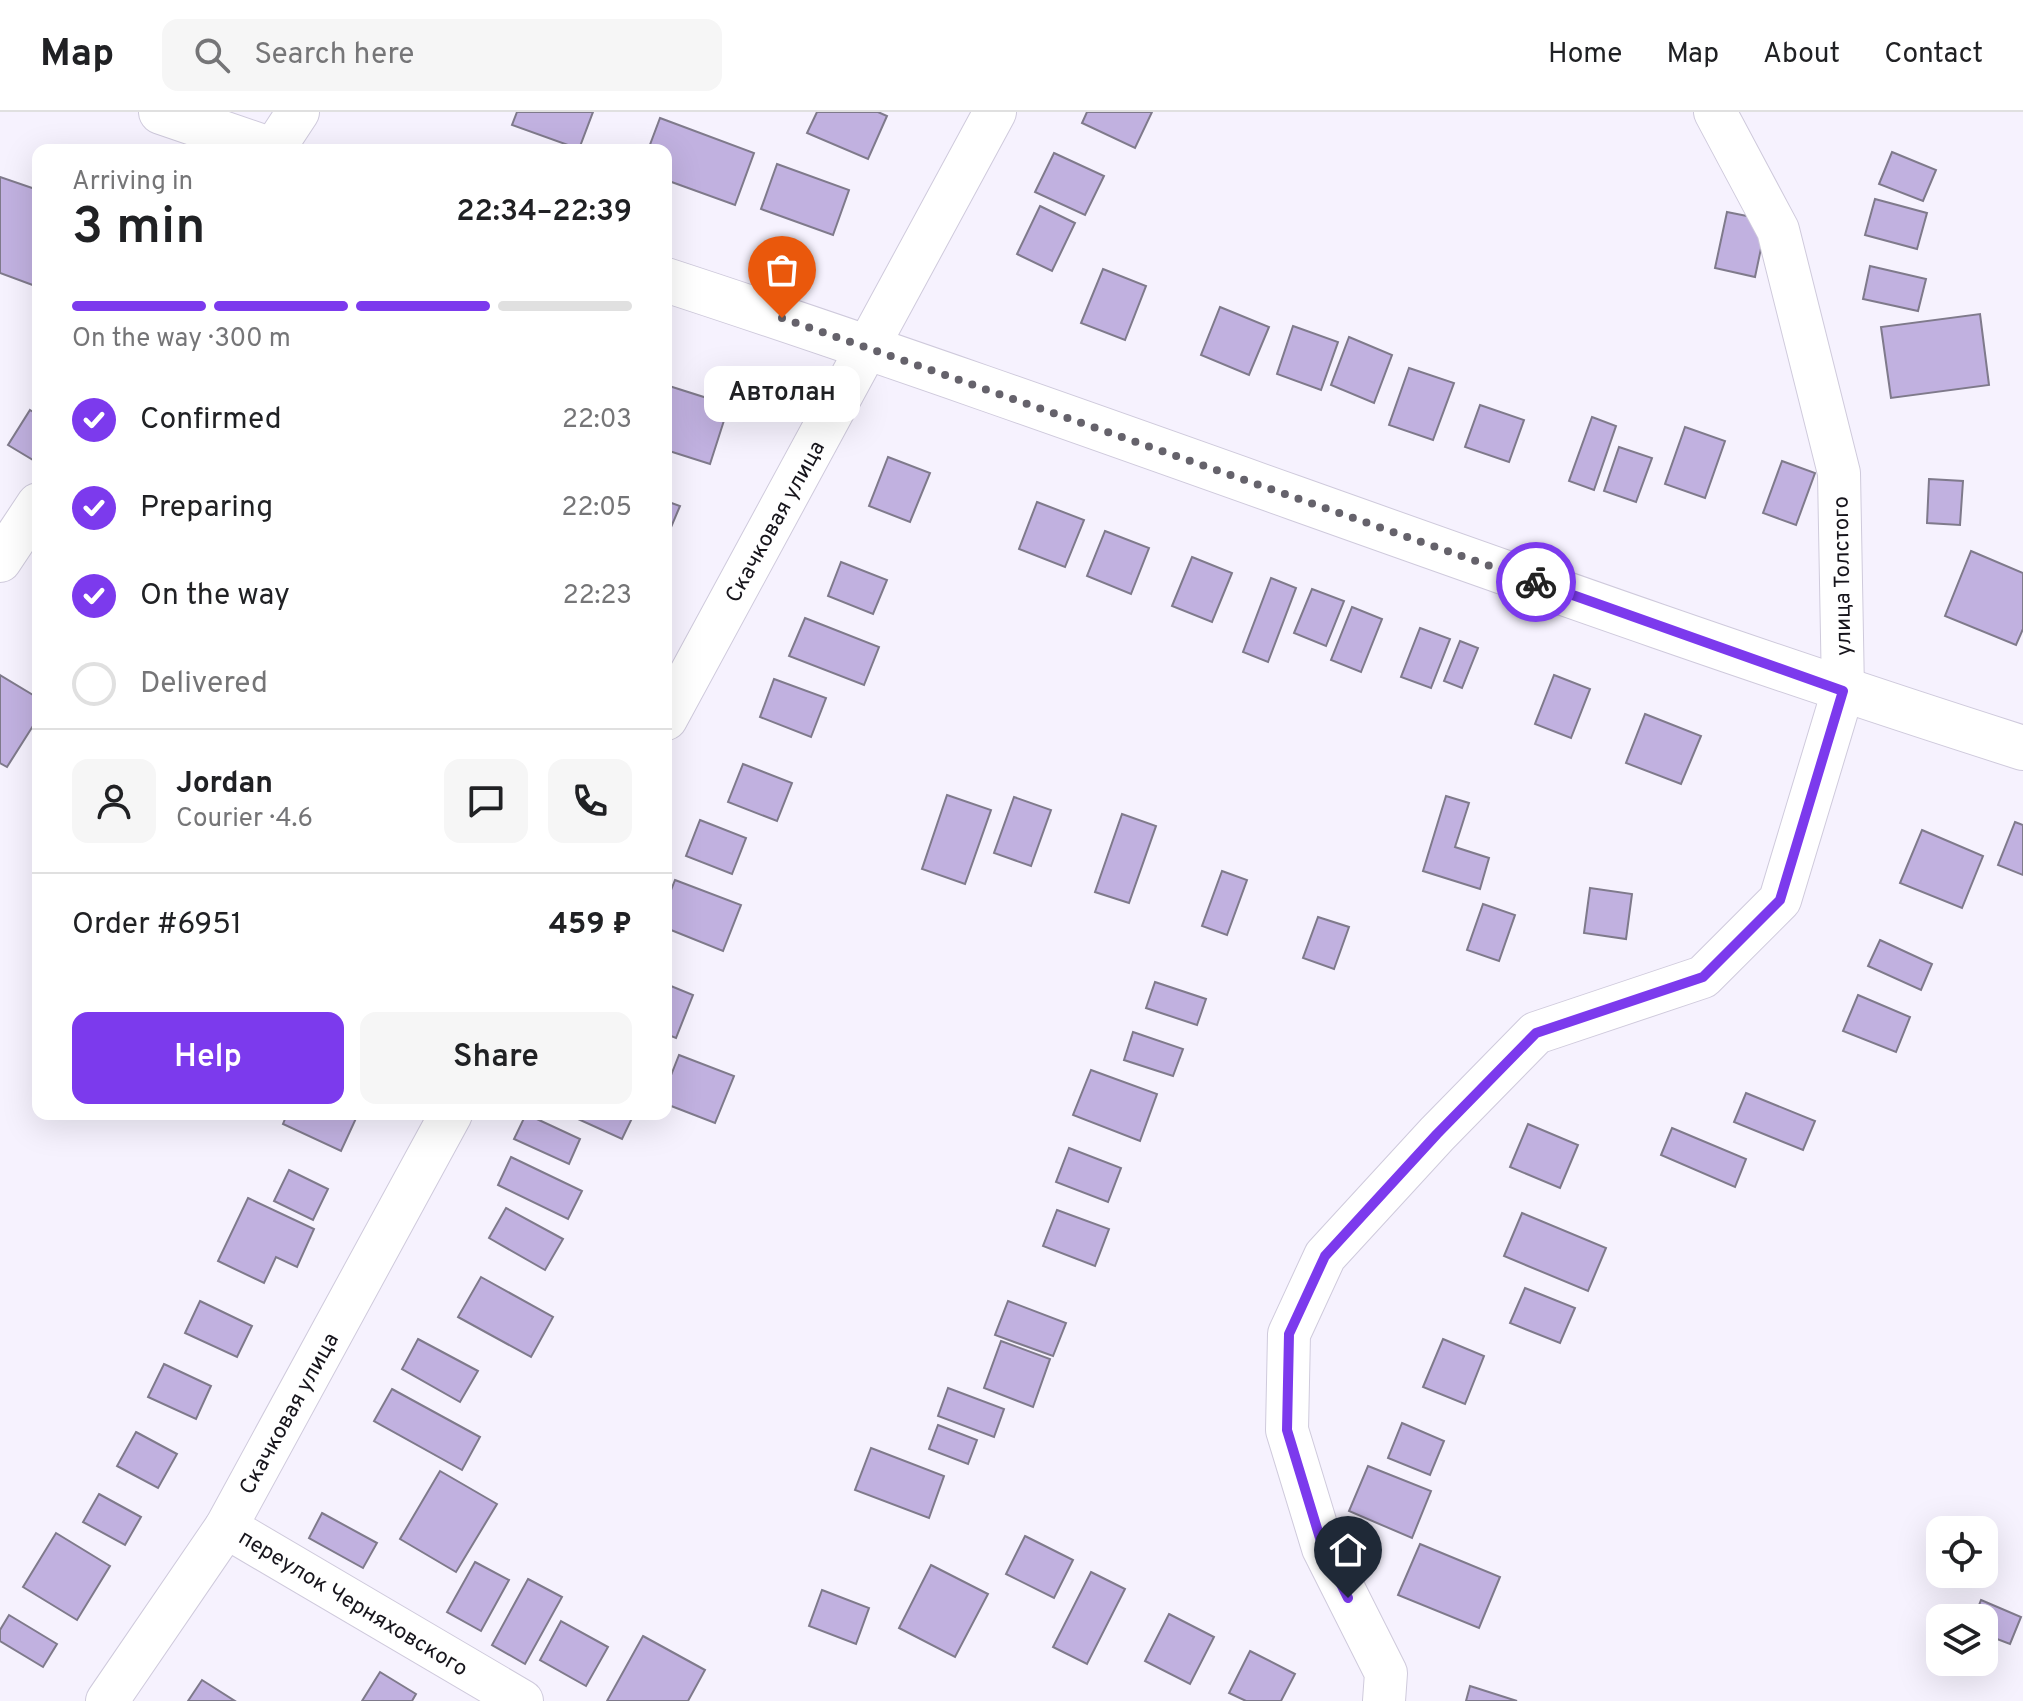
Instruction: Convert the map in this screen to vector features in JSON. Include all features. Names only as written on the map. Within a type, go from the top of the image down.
[{"type":"main road","points":[[161,112],[255,144]]},
{"type":"main road","points":[[672,282],[869,346],[1843,691],[2023,748]]},
{"type":"street","points":[[277,144],[298,112]]},
{"type":"street","name":"Скачковая улица","points":[[672,708],[995,112]]},
{"type":"street","name":"улица Толстого","points":[[1384,1701],[1386,1673],[1323,1548],[1287,1430],[1289,1334],[1325,1256],[1437,1134],[1536,1033],[1703,977],[1780,900],[1843,691],[1839,473],[1778,230],[1715,112]]},
{"type":"street","points":[[0,561],[32,513]]},
{"type":"street","name":"Скачковая улица","points":[[107,1701],[226,1527],[448,1120]]},
{"type":"street","name":"переулок Черняховского","points":[[226,1527],[522,1701]]},
{"type":"building","points":[[517,112],[593,112],[581,144],[565,144],[512,125]]},
{"type":"building","points":[[817,112],[878,112],[887,116],[868,159],[807,133]]},
{"type":"building","points":[[1087,112],[1152,112],[1135,148],[1082,123]]},
{"type":"building","points":[[660,118],[754,153],[735,205],[672,182],[672,144],[650,144]]},
{"type":"building","points":[[1892,152],[1936,170],[1923,201],[1879,184]]},
{"type":"building","points":[[1054,153],[1104,176],[1085,215],[1035,192]]},
{"type":"building","points":[[777,164],[849,190],[833,235],[761,209]]},
{"type":"building","points":[[0,177],[32,188],[32,285],[0,273]]},
{"type":"building","points":[[1875,199],[1927,213],[1917,249],[1865,235]]},
{"type":"building","points":[[1040,206],[1075,223],[1052,271],[1017,254]]},
{"type":"building","points":[[1727,212],[1767,220],[1755,277],[1715,268]]},
{"type":"building","points":[[1870,266],[1926,279],[1918,311],[1863,299]]},
{"type":"building","points":[[1103,269],[1146,286],[1125,340],[1081,323]]},
{"type":"building","points":[[1220,307],[1269,327],[1249,375],[1201,355]]},
{"type":"building","points":[[1980,314],[1989,385],[1891,398],[1881,327]]},
{"type":"building","points":[[1293,326],[1338,342],[1321,390],[1277,374]]},
{"type":"building","points":[[1349,337],[1392,355],[1374,403],[1331,385]]},
{"type":"building","points":[[1409,368],[1454,383],[1433,440],[1389,425]]},
{"type":"building","points":[[672,387],[729,405],[710,464],[672,452]]},
{"type":"building","points":[[1480,405],[1524,420],[1509,462],[1465,447]]},
{"type":"building","points":[[30,410],[32,411],[32,459],[8,445]]},
{"type":"building","points":[[1592,417],[1616,426],[1594,490],[1569,481]]},
{"type":"building","points":[[1685,427],[1725,441],[1705,498],[1665,484]]},
{"type":"building","points":[[1619,447],[1652,458],[1636,502],[1604,491]]},
{"type":"building","points":[[888,457],[930,473],[910,522],[869,506]]},
{"type":"building","points":[[1782,461],[1815,473],[1796,525],[1763,513]]},
{"type":"building","points":[[1929,479],[1963,481],[1960,525],[1927,523]]},
{"type":"building","points":[[1037,502],[1084,520],[1065,567],[1019,549]]},
{"type":"building","points":[[672,503],[680,506],[672,525]]},
{"type":"building","points":[[1105,531],[1149,548],[1131,594],[1087,576]]},
{"type":"building","points":[[1971,551],[2023,573],[2023,629],[2016,645],[1945,616]]},
{"type":"building","points":[[1192,557],[1232,573],[1212,622],[1172,606]]},
{"type":"building","points":[[841,562],[887,580],[873,614],[828,596]]},
{"type":"building","points":[[1271,578],[1296,588],[1268,662],[1243,652]]},
{"type":"building","points":[[1312,589],[1344,601],[1326,646],[1294,633]]},
{"type":"building","points":[[1352,607],[1382,619],[1361,672],[1331,660]]},
{"type":"building","points":[[805,618],[879,647],[864,685],[789,656]]},
{"type":"building","points":[[1420,628],[1450,639],[1431,688],[1401,677]]},
{"type":"building","points":[[1460,641],[1478,648],[1462,688],[1444,681]]},
{"type":"building","points":[[0,675],[32,694],[32,727],[7,767],[0,763]]},
{"type":"building","points":[[1554,675],[1590,689],[1571,738],[1535,724]]},
{"type":"building","points":[[774,679],[826,698],[811,737],[760,717]]},
{"type":"building","points":[[1645,714],[1701,736],[1681,784],[1626,763]]},
{"type":"building","points":[[743,764],[792,783],[777,821],[728,802]]},
{"type":"building","points":[[947,795],[991,810],[965,884],[922,869]]},
{"type":"building","points":[[1446,796],[1469,803],[1455,847],[1489,858],[1480,889],[1423,871]]},
{"type":"building","points":[[1014,797],[1051,810],[1031,866],[994,853]]},
{"type":"building","points":[[1122,814],[1156,826],[1129,903],[1095,892]]},
{"type":"building","points":[[700,820],[746,838],[732,874],[686,856]]},
{"type":"building","points":[[2015,822],[2023,825],[2023,875],[1998,865]]},
{"type":"building","points":[[1922,830],[1983,856],[1962,908],[1900,883]]},
{"type":"building","points":[[1222,871],[1247,880],[1227,935],[1202,926]]},
{"type":"building","points":[[675,880],[741,905],[723,951],[672,930],[672,888]]},
{"type":"building","points":[[1590,888],[1632,894],[1626,939],[1584,933]]},
{"type":"building","points":[[1483,904],[1515,915],[1499,961],[1467,950]]},
{"type":"building","points":[[1318,917],[1349,927],[1334,969],[1303,958]]},
{"type":"building","points":[[1880,940],[1932,964],[1921,990],[1868,966]]},
{"type":"building","points":[[1155,982],[1206,999],[1197,1025],[1146,1008]]},
{"type":"building","points":[[672,986],[693,995],[676,1038],[672,1036]]},
{"type":"building","points":[[1858,995],[1910,1017],[1896,1052],[1843,1031]]},
{"type":"building","points":[[1133,1032],[1183,1049],[1173,1076],[1124,1060]]},
{"type":"building","points":[[679,1055],[734,1076],[715,1123],[672,1106],[672,1073]]},
{"type":"building","points":[[1091,1070],[1157,1094],[1140,1141],[1073,1115]]},
{"type":"building","points":[[1746,1093],[1815,1121],[1803,1150],[1734,1122]]},
{"type":"building","points":[[285,1120],[355,1120],[341,1151],[283,1124]]},
{"type":"building","points":[[523,1120],[539,1120],[580,1139],[569,1164],[514,1139]]},
{"type":"building","points":[[580,1120],[631,1120],[622,1139]]},
{"type":"building","points":[[1528,1124],[1578,1145],[1560,1188],[1510,1167]]},
{"type":"building","points":[[1672,1128],[1746,1159],[1735,1187],[1661,1155]]},
{"type":"building","points":[[1069,1148],[1121,1168],[1108,1202],[1056,1182]]},
{"type":"building","points":[[511,1157],[582,1191],[568,1219],[498,1185]]},
{"type":"building","points":[[289,1170],[328,1189],[313,1220],[274,1201]]},
{"type":"building","points":[[248,1198],[314,1229],[297,1267],[276,1257],[264,1283],[218,1261]]},
{"type":"building","points":[[506,1208],[563,1239],[545,1270],[489,1238]]},
{"type":"building","points":[[1057,1210],[1109,1229],[1095,1266],[1043,1246]]},
{"type":"building","points":[[1522,1213],[1606,1248],[1588,1291],[1504,1256]]},
{"type":"building","points":[[481,1277],[553,1317],[531,1357],[458,1317]]},
{"type":"building","points":[[1525,1288],[1575,1308],[1560,1343],[1510,1323]]},
{"type":"building","points":[[200,1301],[252,1326],[237,1357],[185,1333]]},
{"type":"building","points":[[1008,1301],[1066,1323],[1053,1356],[995,1335]]},
{"type":"building","points":[[418,1339],[478,1371],[460,1402],[402,1369]]},
{"type":"building","points":[[1443,1339],[1484,1356],[1465,1404],[1423,1387]]},
{"type":"building","points":[[1001,1341],[1050,1359],[1033,1407],[984,1388]]},
{"type":"building","points":[[164,1364],[211,1386],[196,1419],[148,1397]]},
{"type":"building","points":[[948,1388],[1004,1409],[994,1437],[938,1416]]},
{"type":"building","points":[[392,1389],[480,1437],[462,1470],[374,1421]]},
{"type":"building","points":[[1402,1423],[1444,1441],[1430,1475],[1388,1458]]},
{"type":"building","points":[[938,1425],[977,1440],[968,1464],[929,1449]]},
{"type":"building","points":[[136,1432],[177,1454],[158,1488],[117,1466]]},
{"type":"building","points":[[871,1448],[944,1476],[929,1518],[855,1490]]},
{"type":"building","points":[[1368,1466],[1431,1491],[1412,1538],[1349,1511]]},
{"type":"building","points":[[440,1471],[497,1504],[456,1572],[400,1539]]},
{"type":"building","points":[[99,1494],[141,1517],[125,1545],[83,1522]]},
{"type":"building","points":[[322,1513],[377,1543],[363,1568],[309,1538]]},
{"type":"building","points":[[56,1533],[110,1566],[77,1620],[23,1587]]},
{"type":"building","points":[[1025,1536],[1073,1560],[1054,1598],[1006,1574]]},
{"type":"building","points":[[1420,1544],[1500,1577],[1479,1628],[1398,1595]]},
{"type":"building","points":[[475,1562],[509,1580],[481,1631],[447,1612]]},
{"type":"building","points":[[931,1565],[988,1594],[955,1657],[899,1628]]},
{"type":"building","points":[[1091,1572],[1125,1589],[1087,1664],[1053,1647]]},
{"type":"building","points":[[528,1579],[562,1597],[525,1664],[492,1645]]},
{"type":"building","points":[[822,1590],[869,1608],[856,1644],[809,1626]]},
{"type":"building","points":[[1998,1607],[2021,1617],[2010,1644],[1998,1639]]},
{"type":"building","points":[[1169,1614],[1214,1637],[1190,1684],[1145,1661]]},
{"type":"building","points":[[9,1615],[57,1644],[43,1667],[0,1641],[0,1630]]},
{"type":"building","points":[[561,1621],[608,1647],[586,1686],[540,1660]]},
{"type":"building","points":[[643,1636],[705,1670],[688,1701],[607,1701]]},
{"type":"building","points":[[1250,1651],[1295,1674],[1281,1701],[1246,1701],[1229,1693]]},
{"type":"building","points":[[380,1672],[416,1694],[412,1701],[362,1701]]},
{"type":"building","points":[[202,1680],[235,1701],[188,1701]]},
{"type":"building","points":[[1470,1686],[1517,1701],[1466,1701]]},
{"type":"way so far","points":[[782,318],[1536,582]]},
{"type":"place","name":"Автолан","points":[[782,318]]},
{"type":"route","points":[[1348,1598],[1323,1548],[1287,1430],[1289,1334],[1325,1256],[1437,1134],[1536,1033],[1703,977],[1780,900],[1843,691],[1536,582]]}]
